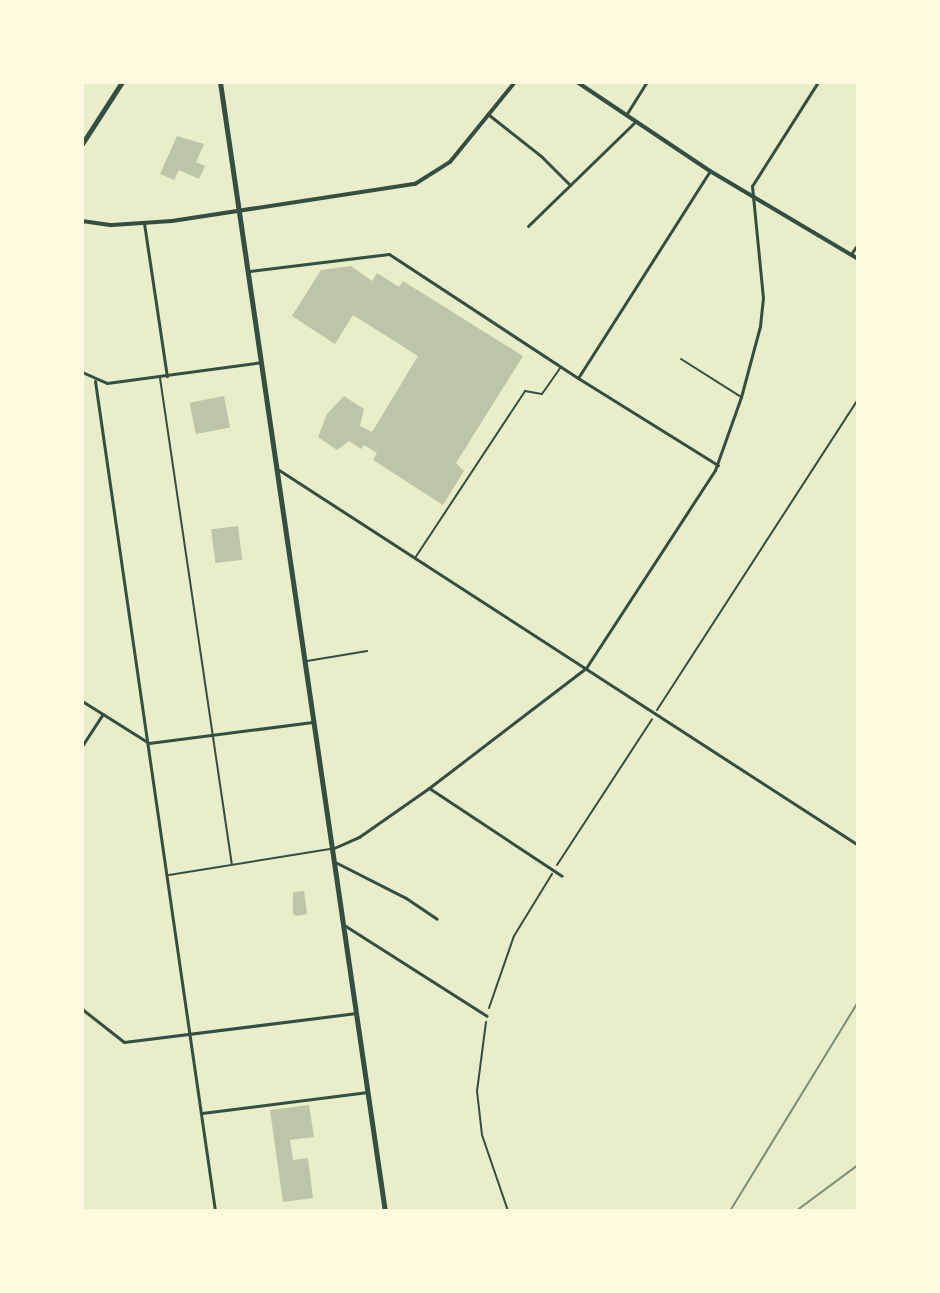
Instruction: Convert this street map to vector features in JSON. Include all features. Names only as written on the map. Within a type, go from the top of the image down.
[{"type":"main road","points":[[82,144],[122,82]]},
{"type":"main road","points":[[220,82],[337,863],[385,1211]]},
{"type":"street","points":[[82,221],[112,225],[144,223],[240,212],[415,184],[450,162],[515,82]]},
{"type":"street","points":[[577,82],[710,171],[858,259]]},
{"type":"street","points":[[626,115],[647,82]]},
{"type":"street","points":[[334,848],[359,837],[429,788],[586,668],[718,465],[741,397],[763,298],[757,210],[752,186],[818,82]]},
{"type":"street","points":[[489,115],[541,156],[570,185]]},
{"type":"street","points":[[528,226],[636,121]]},
{"type":"street","points":[[578,378],[710,171]]},
{"type":"street","points":[[144,223],[167,376]]},
{"type":"street","points":[[851,255],[858,244]]},
{"type":"street","points":[[250,271],[389,254],[718,465]]},
{"type":"street","points":[[83,374],[95,381],[160,378],[262,362]]},
{"type":"street","points":[[95,381],[169,875],[215,1211]]},
{"type":"street","points":[[279,470],[858,845]]},
{"type":"street","points":[[82,701],[149,743],[315,722]]},
{"type":"street","points":[[82,746],[103,714]]},
{"type":"street","points":[[429,788],[562,876]]},
{"type":"street","points":[[337,863],[406,898],[437,919]]},
{"type":"street","points":[[344,925],[487,1016]]},
{"type":"street","points":[[82,1009],[124,1042],[356,1013]]},
{"type":"street","points":[[202,1113],[368,1092]]},
{"type":"lane","points":[[681,359],[741,397]]},
{"type":"lane","points":[[414,559],[525,391],[542,394],[561,367]]},
{"type":"lane","points":[[160,378],[232,864]]},
{"type":"lane","points":[[305,662],[367,651]]},
{"type":"lane","points":[[169,875],[334,848]]},
{"type":"path","points":[[658,710],[858,399]]},
{"type":"path","points":[[556,867],[652,719]]},
{"type":"path","points":[[508,1211],[496,1182],[480,1120],[480,1053],[487,1016],[514,936],[551,875]]},
{"type":"building","points":[[177,136],[204,144],[196,162],[205,166],[199,179],[179,170],[174,180],[160,174]]},
{"type":"building","points":[[351,266],[372,281],[377,273],[399,287],[403,281],[523,356],[456,463],[464,471],[443,505],[373,460],[377,453],[364,445],[361,449],[349,441],[337,450],[318,437],[327,414],[344,396],[364,409],[360,426],[372,432],[418,356],[353,315],[335,344],[292,316],[321,270]]},
{"type":"building","points":[[224,396],[230,427],[196,434],[190,403]]},
{"type":"building","points":[[238,526],[242,560],[215,563],[211,529]]},
{"type":"building","points":[[304,891],[307,914],[296,916],[293,914],[293,892]]},
{"type":"building","points":[[309,1105],[314,1137],[290,1140],[293,1160],[308,1158],[313,1198],[283,1202],[270,1110]]},
{"type":"railway","points":[[730,1211],[858,1002]]},
{"type":"railway","points":[[796,1211],[858,1165]]}]
